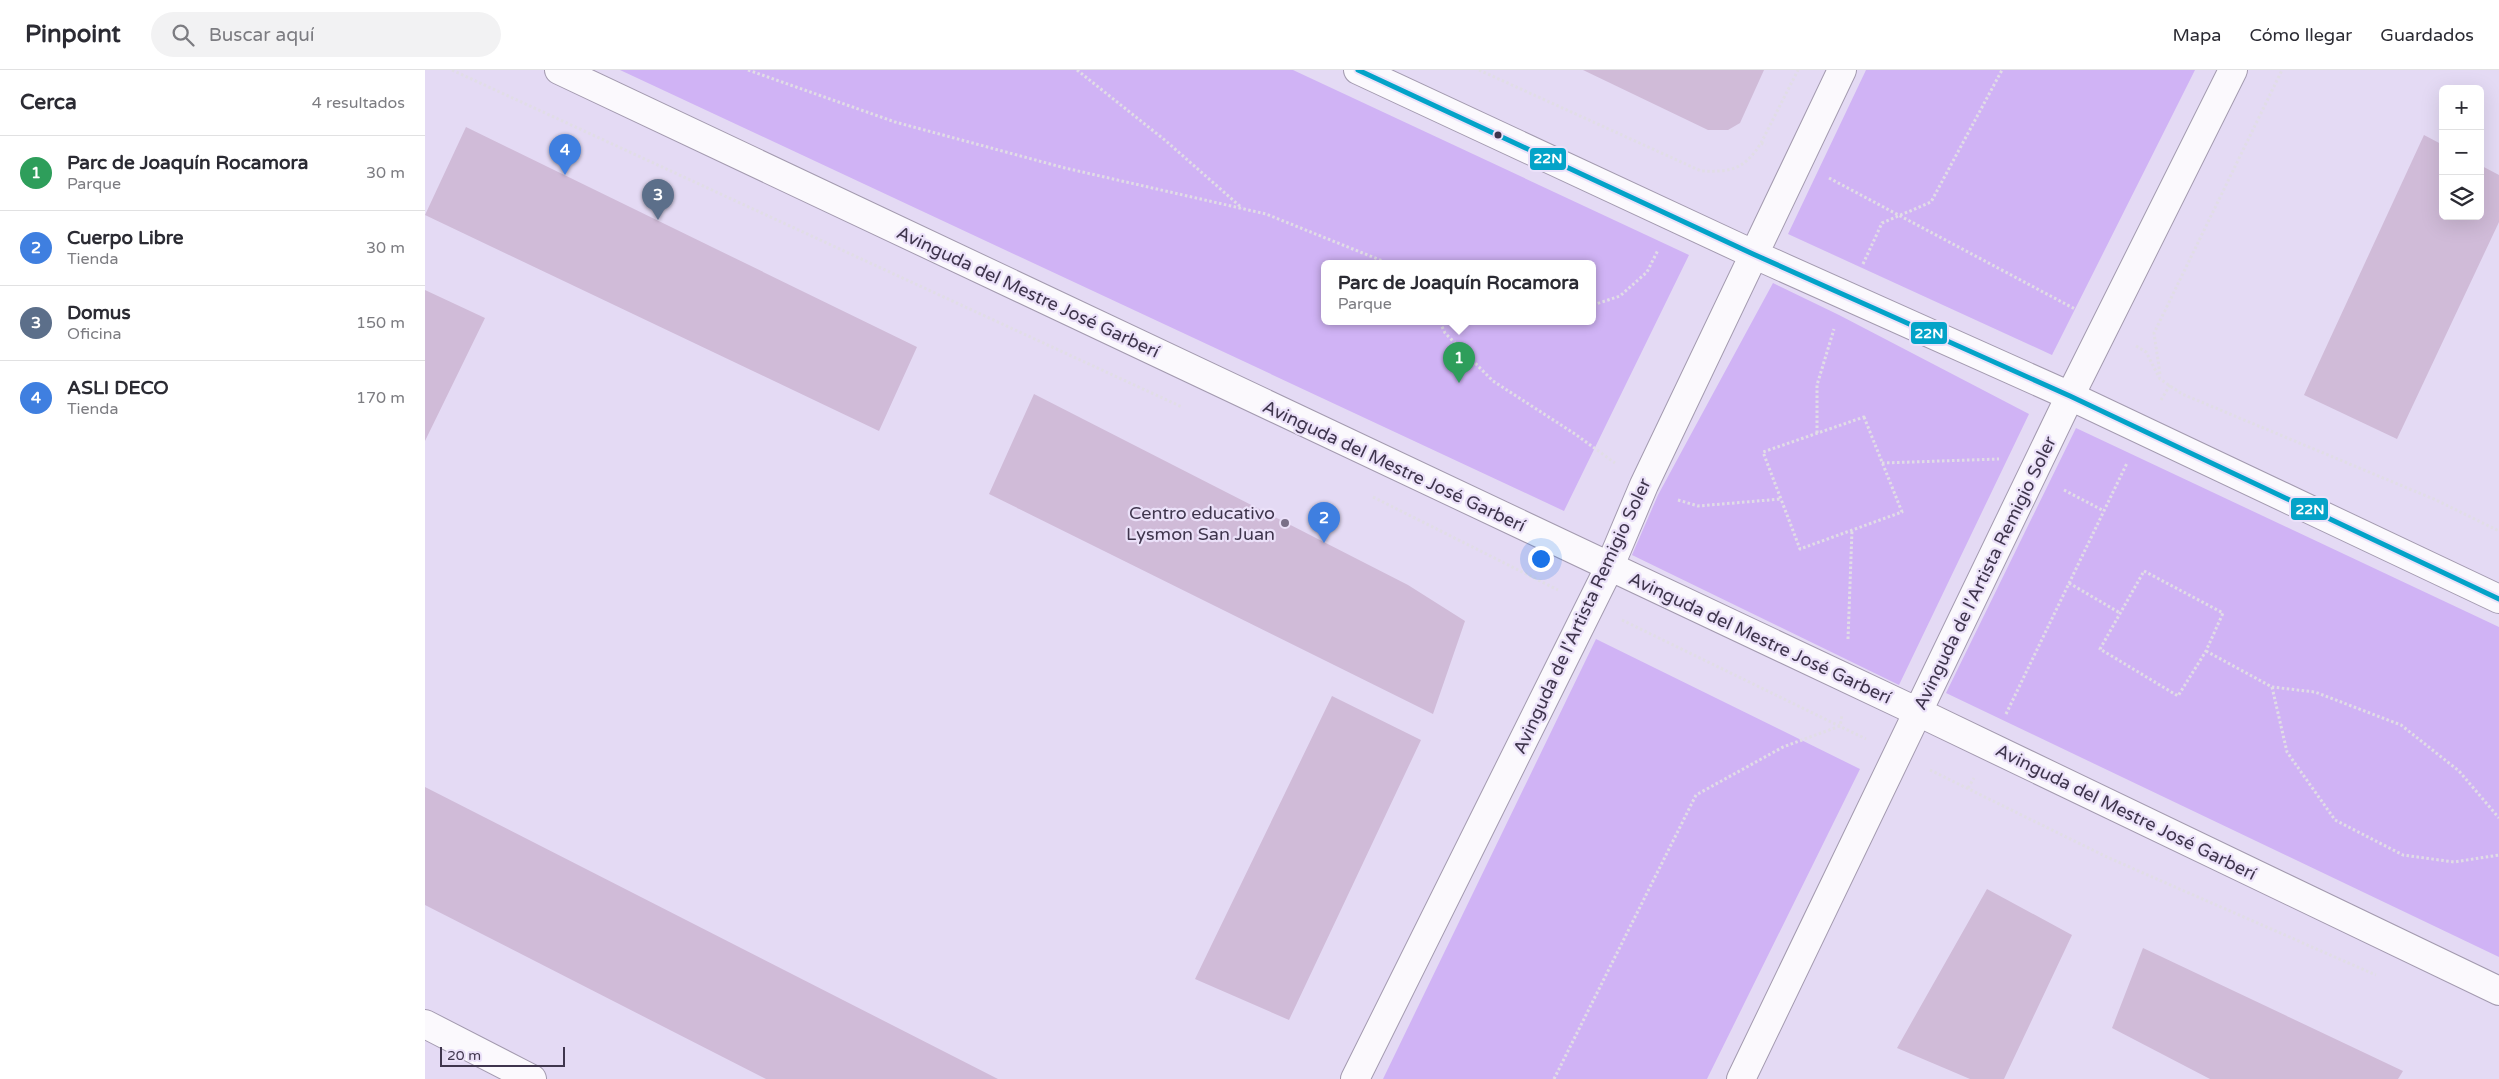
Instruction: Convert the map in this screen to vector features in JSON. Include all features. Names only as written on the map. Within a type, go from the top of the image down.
[{"type":"street","name":"Avinguda del Mestre José Garberí","points":[[559,70],[1609,568],[1918,712],[2499,991]]},
{"type":"street","points":[[1358,70],[1673,218],[2070,396],[2499,599]]},
{"type":"street","name":"Avinguda de l'Artista Remigio Soler","points":[[1355,1079],[1609,568],[1644,486],[1842,70]]},
{"type":"street","name":"Avinguda de l'Artista Remigio Soler","points":[[1741,1079],[2070,396],[2233,70]]},
{"type":"street","points":[[425,1024],[532,1079]]},
{"type":"path","points":[[452,70],[1187,409]]},
{"type":"path","points":[[748,70],[895,122],[1065,168],[1266,214],[1380,260]]},
{"type":"path","points":[[1077,70],[1166,141],[1242,208]]},
{"type":"path","points":[[1479,70],[1701,171],[1727,172],[1751,158],[1761,143],[1798,70]]},
{"type":"path","points":[[1817,433],[1817,385],[1839,315],[1882,223],[1931,202],[2002,70]]},
{"type":"path","points":[[2160,379],[2154,333],[2281,70]]},
{"type":"path","points":[[1761,143],[2057,298],[2146,352],[2160,379],[2182,394],[2436,500],[2499,531]]},
{"type":"path","points":[[1596,304],[1620,296],[1647,272],[1673,218]]},
{"type":"path","points":[[1441,325],[1445,333],[1493,381],[1575,434],[1658,495],[1698,506],[1781,499]]},
{"type":"path","points":[[1968,788],[2143,431],[2169,385]]},
{"type":"path","points":[[1864,417],[1902,512],[1800,549],[1763,452],[1817,433],[1864,417]]},
{"type":"path","points":[[1372,497],[2109,858],[2381,977]]},
{"type":"path","points":[[1840,726],[1847,679],[1852,530]]},
{"type":"path","points":[[2144,571],[2223,613],[2206,651],[2178,696],[2100,649],[2144,571]]},
{"type":"path","points":[[2069,583],[2120,613]]},
{"type":"path","points":[[2206,651],[2272,686],[2315,692],[2401,725],[2459,771],[2499,818]]},
{"type":"path","points":[[2272,686],[2287,752],[2335,820],[2403,855],[2454,862],[2499,855]]},
{"type":"path","points":[[1554,1079],[1696,795],[1783,747],[1840,726]]},
{"type":"shaded area","points":[[620,70],[1293,70],[1689,255],[1564,511]]},
{"type":"shaded area","points":[[1866,70],[2195,70],[2052,355],[1788,234]]},
{"type":"shaded area","points":[[1773,283],[1839,315],[2029,414],[1899,685],[1632,555],[1658,495]]},
{"type":"shaded area","points":[[2076,428],[2499,627],[2499,957],[1946,693]]},
{"type":"shaded area","points":[[1596,639],[1860,769],[1707,1079],[1383,1079]]},
{"type":"building","points":[[1583,70],[1764,70],[1740,123],[1728,130],[1708,130]]},
{"type":"building","points":[[466,127],[917,347],[879,431],[425,215]]},
{"type":"building","points":[[2424,135],[2439,143],[2439,220],[2484,220],[2484,167],[2499,175],[2499,222],[2397,439],[2304,395]]},
{"type":"building","points":[[425,290],[485,318],[425,441]]},
{"type":"building","points":[[1034,394],[1408,585],[1465,621],[1433,714],[989,494]]},
{"type":"building","points":[[1332,696],[1421,740],[1289,1020],[1195,979]]},
{"type":"building","points":[[425,787],[998,1079],[766,1079],[425,905]]},
{"type":"building","points":[[1987,889],[2072,935],[2004,1079],[1970,1079],[1897,1048]]},
{"type":"building","points":[[2143,948],[2403,1071],[2398,1079],[2210,1079],[2112,1028]]},
{"type":"transit line","name":"22N","points":[[1358,70],[1753,254],[2070,396],[2499,599]]},
{"type":"place","name":"ASLI DECO","points":[[565,175]]},
{"type":"place","name":"Domus","points":[[658,220]]},
{"type":"place","name":"Parc de Joaquín Rocamora","points":[[1459,383]]},
{"type":"place","name":"Centro educativo Lysmon San Juan","points":[[1285,523]]},
{"type":"place","name":"Cuerpo Libre","points":[[1324,543]]}]
